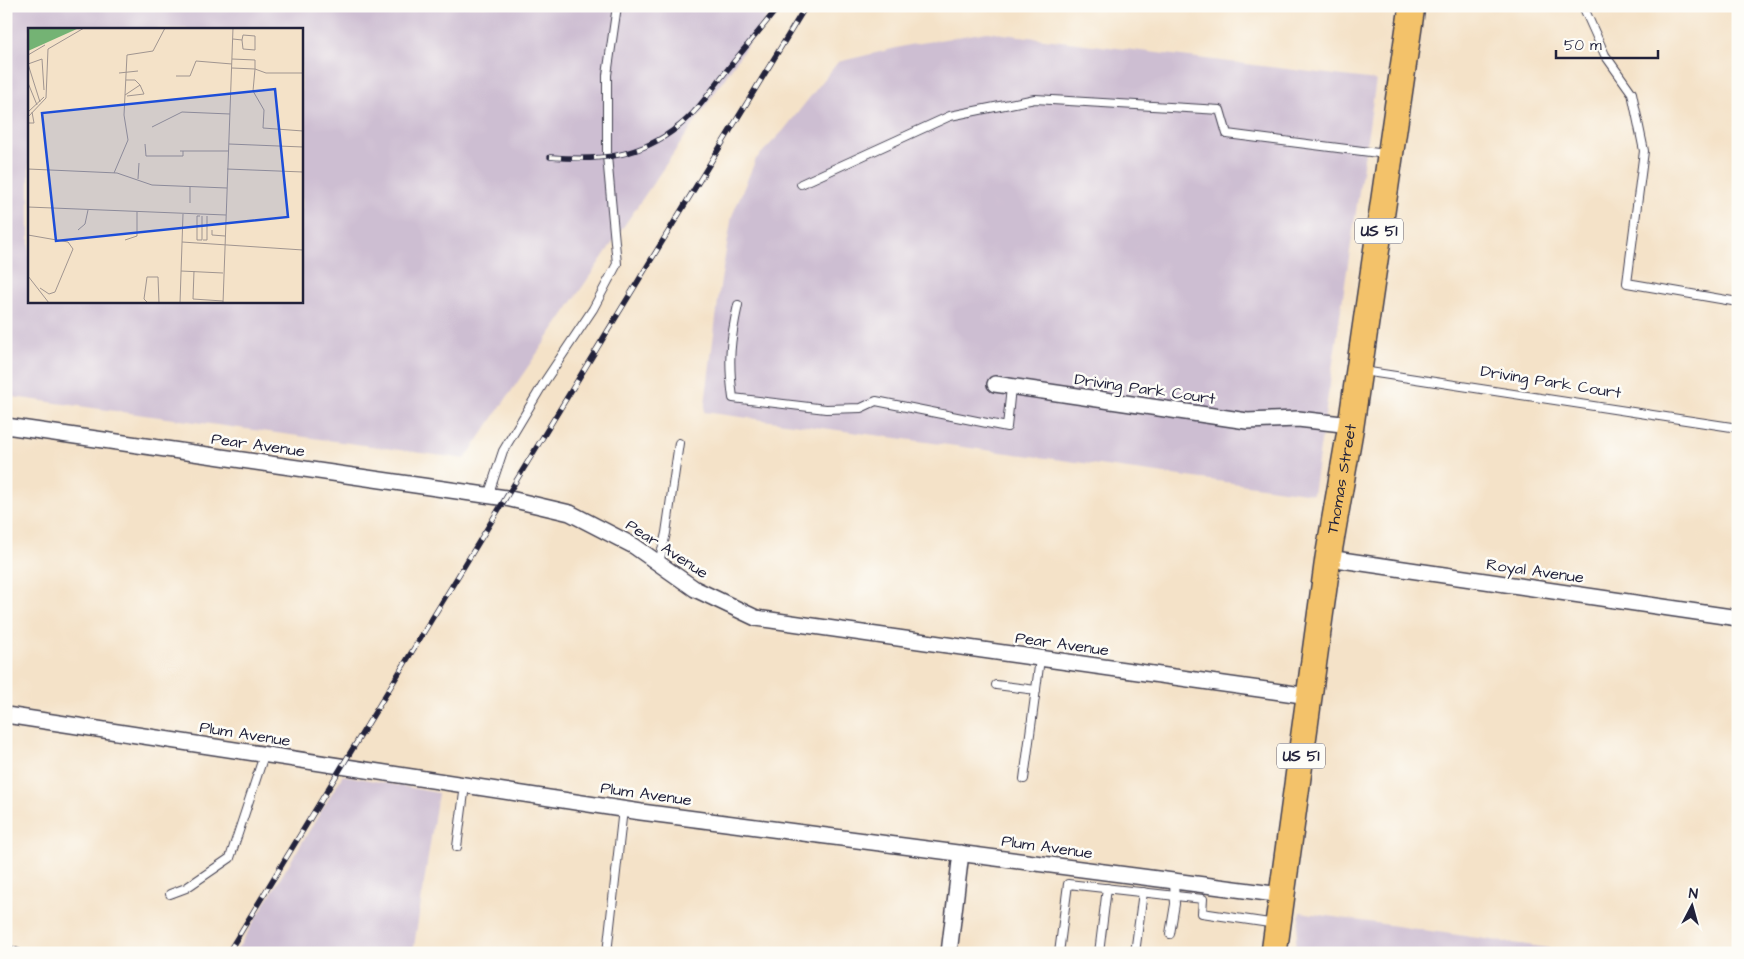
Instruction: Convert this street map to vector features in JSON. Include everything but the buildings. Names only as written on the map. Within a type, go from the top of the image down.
[{"type":"main road","name":"Thomas Street","points":[[1274,953],[1328,558],[1351,425],[1412,6]]},
{"type":"street","name":"Driving Park Court","points":[[995,384],[1247,421],[1298,419],[1351,425]]},
{"type":"street","name":"Pear Avenue","points":[[6,426],[488,496],[570,513],[634,546],[695,589],[756,618],[1309,696]]},
{"type":"street","name":"Royal Avenue","points":[[1328,558],[1738,618]]},
{"type":"street","name":"Plum Avenue","points":[[6,715],[623,809],[962,853],[1174,888],[1282,895]]},
{"type":"street","points":[[949,953],[962,853]]},
{"type":"lane","points":[[488,496],[504,452],[545,381],[593,310],[617,264],[608,156],[608,75],[617,6]]},
{"type":"lane","points":[[1583,6],[1605,54],[1632,93],[1644,151],[1627,283],[1738,302]]},
{"type":"lane","points":[[801,184],[950,116],[1036,99],[1220,110],[1226,134],[1390,154]]},
{"type":"lane","points":[[738,305],[731,337],[729,368],[733,398],[826,409],[861,408],[876,401],[1007,427],[1011,387]]},
{"type":"lane","name":"Driving Park Court","points":[[1359,370],[1738,428]]},
{"type":"lane","points":[[659,564],[666,533],[679,443]]},
{"type":"lane","points":[[1024,779],[1040,659]]},
{"type":"lane","points":[[996,685],[1036,690]]},
{"type":"lane","points":[[170,894],[186,888],[230,858],[264,755]]},
{"type":"lane","points":[[457,847],[465,785]]},
{"type":"lane","points":[[607,953],[623,809]]},
{"type":"lane","points":[[1059,953],[1068,884],[1142,892],[1174,888],[1203,899],[1202,913],[1278,924]]},
{"type":"lane","points":[[1099,953],[1107,888]]},
{"type":"lane","points":[[1170,934],[1175,904],[1174,888]]},
{"type":"lane","points":[[1134,953],[1142,892]]},
{"type":"lane","points":[[6,948],[18,953]]},
{"type":"shaded area","points":[[6,6],[774,6],[465,459],[6,396]]},
{"type":"shaded area","points":[[987,32],[1376,80],[1313,494],[704,412],[720,286],[732,216],[756,159],[783,131],[838,62],[909,45]]},
{"type":"shaded area","points":[[343,775],[438,793],[413,953],[235,953]]},
{"type":"shaded area","points":[[1300,912],[1582,953],[1294,953]]},
{"type":"railway","points":[[550,157],[585,158],[618,155],[634,151],[664,137],[686,120],[697,108],[779,6]]},
{"type":"railway","points":[[228,953],[806,6]]}]
